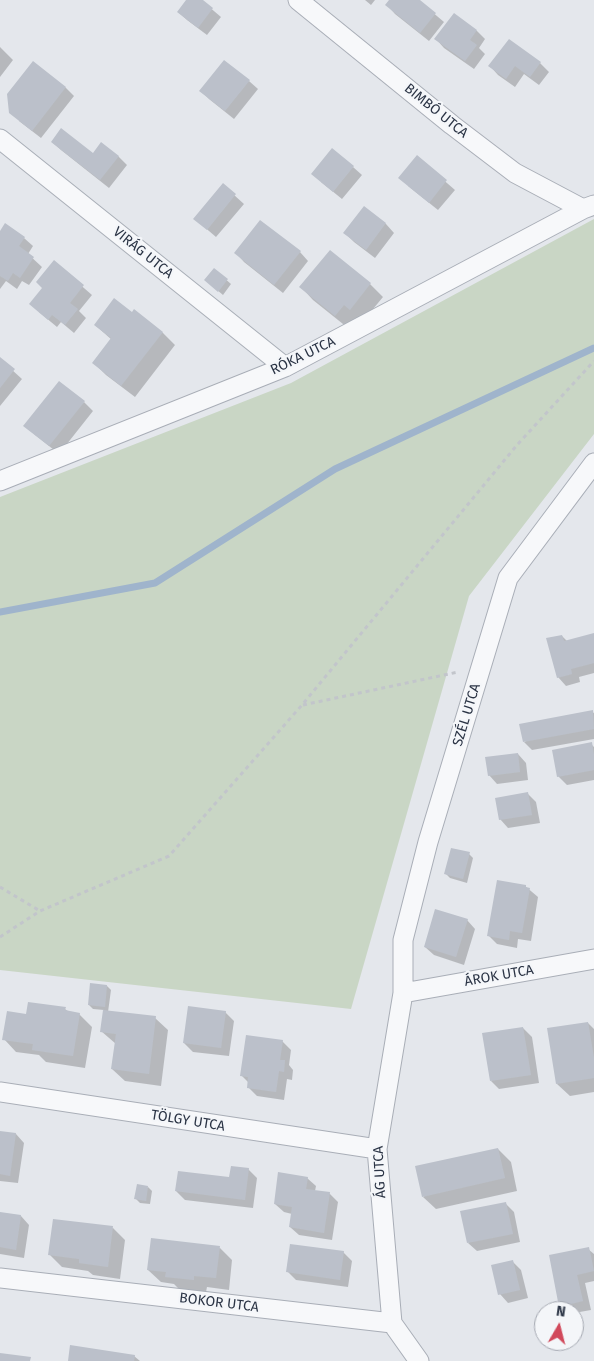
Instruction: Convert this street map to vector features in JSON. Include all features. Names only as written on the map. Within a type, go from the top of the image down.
[{"type":"street","name":"BIMBÓ UTCA","points":[[298,0],[452,125],[515,173],[589,207]]},
{"type":"street","name":"VIRÁG UTCA","points":[[0,139],[285,367]]},
{"type":"street","name":"RÓKA UTCA","points":[[0,481],[285,367],[589,207]]},
{"type":"street","name":"SZÉL UTCA","points":[[403,994],[403,940],[428,842],[508,578],[594,463]]},
{"type":"street","name":"ÁROK UTCA","points":[[403,994],[594,959]]},
{"type":"street","name":"ÁG UTCA","points":[[392,1323],[377,1149],[403,994]]},
{"type":"street","name":"TÖLGY UTCA","points":[[0,1092],[377,1149]]},
{"type":"street","name":"BOKOR UTCA","points":[[0,1278],[392,1323]]},
{"type":"street","points":[[392,1323],[419,1361]]},
{"type":"path","points":[[0,937],[40,911],[169,856],[302,705],[517,445],[594,361]]},
{"type":"path","points":[[302,705],[481,667]]},
{"type":"path","points":[[0,887],[40,911]]},
{"type":"green space","points":[[594,219],[594,434],[469,596],[351,1009],[0,970],[0,497],[291,383]]},
{"type":"building","points":[[186,0],[203,0],[213,8],[198,28],[177,12]]},
{"type":"building","points":[[389,0],[420,0],[436,13],[420,33],[385,5]]},
{"type":"building","points":[[454,13],[477,30],[470,40],[477,45],[465,61],[434,39]]},
{"type":"building","points":[[509,39],[541,62],[530,77],[515,66],[506,79],[488,66]]},
{"type":"building","points":[[224,60],[250,80],[225,111],[199,91]]},
{"type":"building","points":[[33,61],[66,87],[32,131],[9,113],[7,94]]},
{"type":"building","points":[[61,128],[93,153],[101,142],[119,156],[100,180],[51,142]]},
{"type":"building","points":[[332,148],[354,166],[333,192],[311,174]]},
{"type":"building","points":[[417,155],[447,180],[429,203],[398,178]]},
{"type":"building","points":[[223,183],[236,194],[207,230],[193,219]]},
{"type":"building","points":[[364,206],[386,223],[366,250],[343,233]]},
{"type":"building","points":[[260,220],[301,251],[274,285],[234,253]]},
{"type":"building","points":[[5,223],[25,237],[19,246],[34,257],[20,278],[13,273],[8,281],[0,276],[0,231]]},
{"type":"building","points":[[330,250],[371,283],[350,310],[344,305],[335,316],[299,287]]},
{"type":"building","points":[[54,260],[84,285],[70,303],[78,309],[65,325],[52,315],[48,320],[29,304],[42,288],[36,282]]},
{"type":"building","points":[[214,268],[228,279],[218,292],[204,280]]},
{"type":"building","points":[[114,298],[132,312],[134,309],[163,332],[121,386],[92,363],[111,338],[94,325]]},
{"type":"building","points":[[0,357],[15,369],[0,388]]},
{"type":"building","points":[[59,381],[85,401],[49,446],[23,426]]},
{"type":"building","points":[[594,633],[594,663],[571,669],[572,674],[557,678],[546,638],[562,635],[564,641]]},
{"type":"building","points":[[593,710],[594,729],[523,742],[519,724]]},
{"type":"building","points":[[592,742],[594,770],[557,777],[552,750]]},
{"type":"building","points":[[518,753],[520,772],[488,776],[485,757]]},
{"type":"building","points":[[528,792],[532,815],[499,820],[495,798]]},
{"type":"building","points":[[451,848],[470,852],[463,879],[444,874]]},
{"type":"building","points":[[497,880],[526,885],[526,887],[530,888],[522,933],[510,931],[509,940],[487,936]]},
{"type":"building","points":[[435,909],[468,919],[456,957],[424,947]]},
{"type":"building","points":[[90,983],[107,985],[105,1007],[88,1005]]},
{"type":"building","points":[[28,1002],[66,1007],[65,1010],[80,1013],[73,1056],[32,1050],[33,1044],[2,1040],[7,1011],[26,1014]]},
{"type":"building","points":[[188,1006],[226,1011],[221,1048],[183,1043]]},
{"type":"building","points":[[103,1010],[156,1016],[149,1074],[111,1069],[116,1034],[100,1032]]},
{"type":"building","points":[[588,1022],[594,1058],[594,1078],[556,1084],[547,1028]]},
{"type":"building","points":[[523,1027],[531,1075],[490,1081],[482,1033]]},
{"type":"building","points":[[246,1035],[283,1040],[280,1060],[285,1060],[284,1072],[279,1071],[276,1092],[247,1088],[248,1077],[240,1076]]},
{"type":"building","points":[[0,1131],[16,1133],[10,1176],[0,1174]]},
{"type":"building","points":[[498,1148],[505,1178],[422,1197],[415,1166]]},
{"type":"building","points":[[231,1166],[249,1168],[245,1200],[175,1191],[178,1171],[229,1177]]},
{"type":"building","points":[[278,1172],[308,1177],[306,1189],[330,1192],[324,1233],[289,1227],[292,1207],[274,1204]]},
{"type":"building","points":[[137,1184],[148,1186],[146,1201],[134,1199]]},
{"type":"building","points":[[506,1202],[513,1234],[467,1243],[460,1211]]},
{"type":"building","points":[[0,1212],[21,1215],[16,1250],[0,1247]]},
{"type":"building","points":[[53,1219],[113,1226],[108,1267],[79,1263],[79,1259],[48,1255]]},
{"type":"building","points":[[151,1238],[220,1246],[216,1278],[194,1276],[194,1280],[165,1277],[166,1272],[147,1270]]},
{"type":"building","points":[[290,1244],[344,1251],[340,1280],[286,1272]]},
{"type":"building","points":[[589,1247],[594,1271],[577,1275],[583,1301],[558,1301],[549,1255]]},
{"type":"building","points":[[513,1260],[520,1290],[498,1295],[491,1265]]},
{"type":"building","points":[[70,1345],[135,1355],[134,1361],[68,1361]]},
{"type":"building","points":[[0,1353],[31,1357],[30,1361],[0,1361]]},
{"type":"waterway","points":[[0,612],[155,583],[335,469],[594,348]]}]
